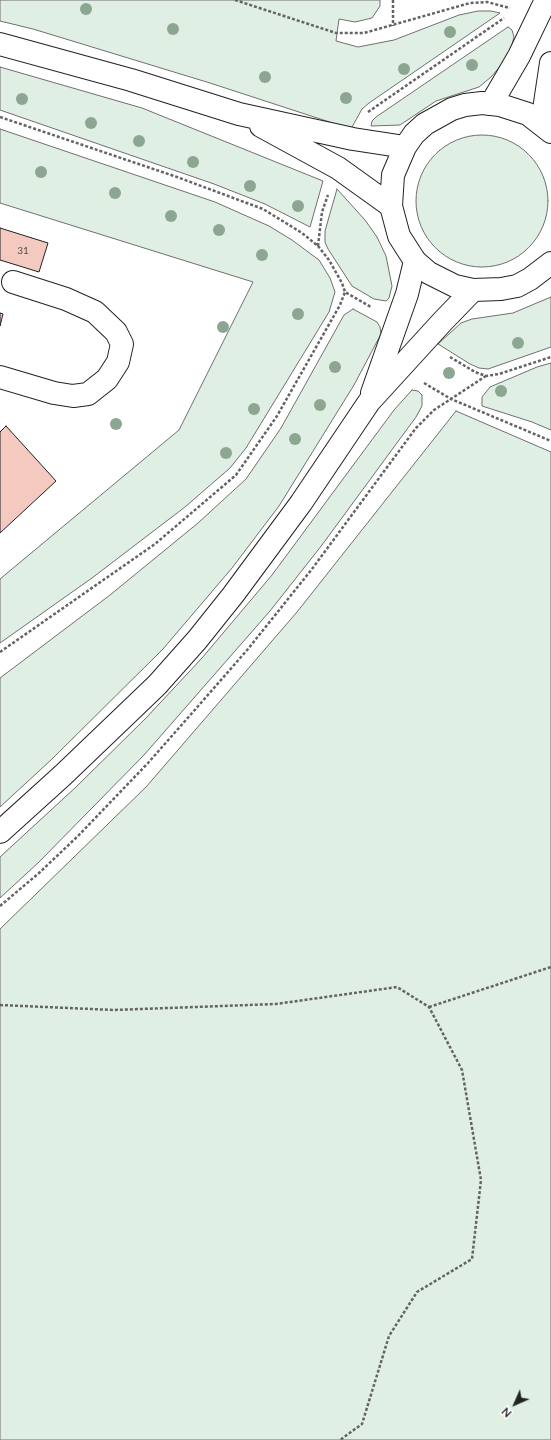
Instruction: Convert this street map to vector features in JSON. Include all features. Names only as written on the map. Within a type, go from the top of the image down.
[{"type":"street","points":[[491,104],[519,56],[546,0]]},
{"type":"street","points":[[0,44],[131,80],[239,114],[353,139],[404,147]]},
{"type":"street","points":[[546,127],[551,63]]},
{"type":"street","points":[[546,127],[528,114],[514,108],[491,104],[465,105],[438,116],[414,134],[404,147],[393,175],[391,206],[399,236],[415,260],[441,280],[455,286],[473,290],[488,291],[517,286],[543,271],[551,263]]},
{"type":"street","points":[[239,114],[338,168],[391,206]]},
{"type":"street","points":[[369,402],[398,322],[415,260]]},
{"type":"street","points":[[0,377],[54,393],[73,396],[88,394],[107,379],[118,362],[122,344],[116,332],[95,312],[66,299],[13,282]]},
{"type":"street","points":[[0,832],[63,775],[157,685],[197,640],[233,595],[301,503],[369,402],[473,290]]},
{"type":"path","points":[[235,0],[336,33],[364,33],[470,3],[487,2],[505,6],[515,11]]},
{"type":"path","points":[[393,0],[393,26]]},
{"type":"path","points":[[0,117],[177,177],[263,209],[302,233],[318,246],[329,260],[342,283],[345,292],[340,305],[277,416],[236,475],[154,544],[0,652]]},
{"type":"path","points":[[345,292],[398,322]]},
{"type":"path","points":[[425,341],[474,372],[486,376]]},
{"type":"path","points":[[0,906],[39,873],[78,836],[148,763],[248,648],[312,569],[416,428],[434,410],[486,376],[499,374],[551,356]]},
{"type":"path","points":[[451,399],[551,441]]},
{"type":"path","points":[[429,1007],[551,967]]},
{"type":"path","points":[[0,1005],[114,1010],[276,1004],[397,987],[429,1007],[462,1070],[480,1172],[481,1180],[472,1259],[417,1292],[389,1336],[362,1424],[340,1440]]},
{"type":"green space","points":[[0,0],[380,0],[380,6],[372,18],[355,22],[339,19],[336,41],[358,47],[394,40],[459,15],[478,11],[500,13],[369,103],[362,109],[351,129],[210,83],[33,29],[0,21]]},
{"type":"green space","points":[[508,27],[512,30],[514,37],[511,49],[503,63],[491,77],[479,87],[436,101],[400,125],[371,126],[372,121],[376,117]]},
{"type":"green space","points":[[0,67],[142,108],[323,181],[310,227],[265,204],[214,184],[0,110]]},
{"type":"green space","points":[[0,129],[215,202],[269,226],[292,240],[319,260],[330,278],[335,292],[329,312],[246,448],[230,468],[185,507],[92,578],[0,643],[0,579],[179,430],[253,282],[0,203]]},
{"type":"green space","points":[[488,135],[507,140],[519,146],[529,154],[537,164],[543,176],[547,188],[547,214],[543,226],[537,238],[529,248],[519,256],[507,262],[495,266],[476,267],[457,262],[445,256],[435,248],[427,238],[421,226],[417,214],[416,195],[421,176],[427,164],[435,154],[445,146],[457,140],[469,136]]},
{"type":"green space","points":[[337,189],[365,220],[377,237],[386,256],[392,286],[389,298],[386,301],[374,299],[352,286],[328,249],[325,242],[325,231]]},
{"type":"green space","points":[[551,297],[551,347],[488,369],[479,368],[470,364],[438,344],[461,323],[472,319],[513,313]]},
{"type":"green space","points":[[353,309],[377,322],[380,327],[381,334],[354,385],[279,506],[232,568],[163,649],[51,760],[0,807],[0,678],[110,595],[198,523],[246,479],[281,428],[344,315]]},
{"type":"green space","points":[[551,363],[551,430],[532,422],[482,406],[482,397],[490,387],[537,367]]},
{"type":"green space","points":[[412,390],[418,391],[422,395],[422,406],[416,417],[322,545],[270,611],[144,755],[39,862],[0,898],[0,857],[76,787],[146,718],[202,658],[272,575],[394,410]]},
{"type":"green space","points":[[456,411],[551,452],[551,1440],[0,1440],[0,929],[146,787],[297,612]]},
{"type":"building","points":[[0,228],[48,243],[39,272],[0,260]]},
{"type":"building","points":[[0,313],[3,314],[0,326]]},
{"type":"building","points":[[6,426],[56,481],[0,533],[0,432]]}]
